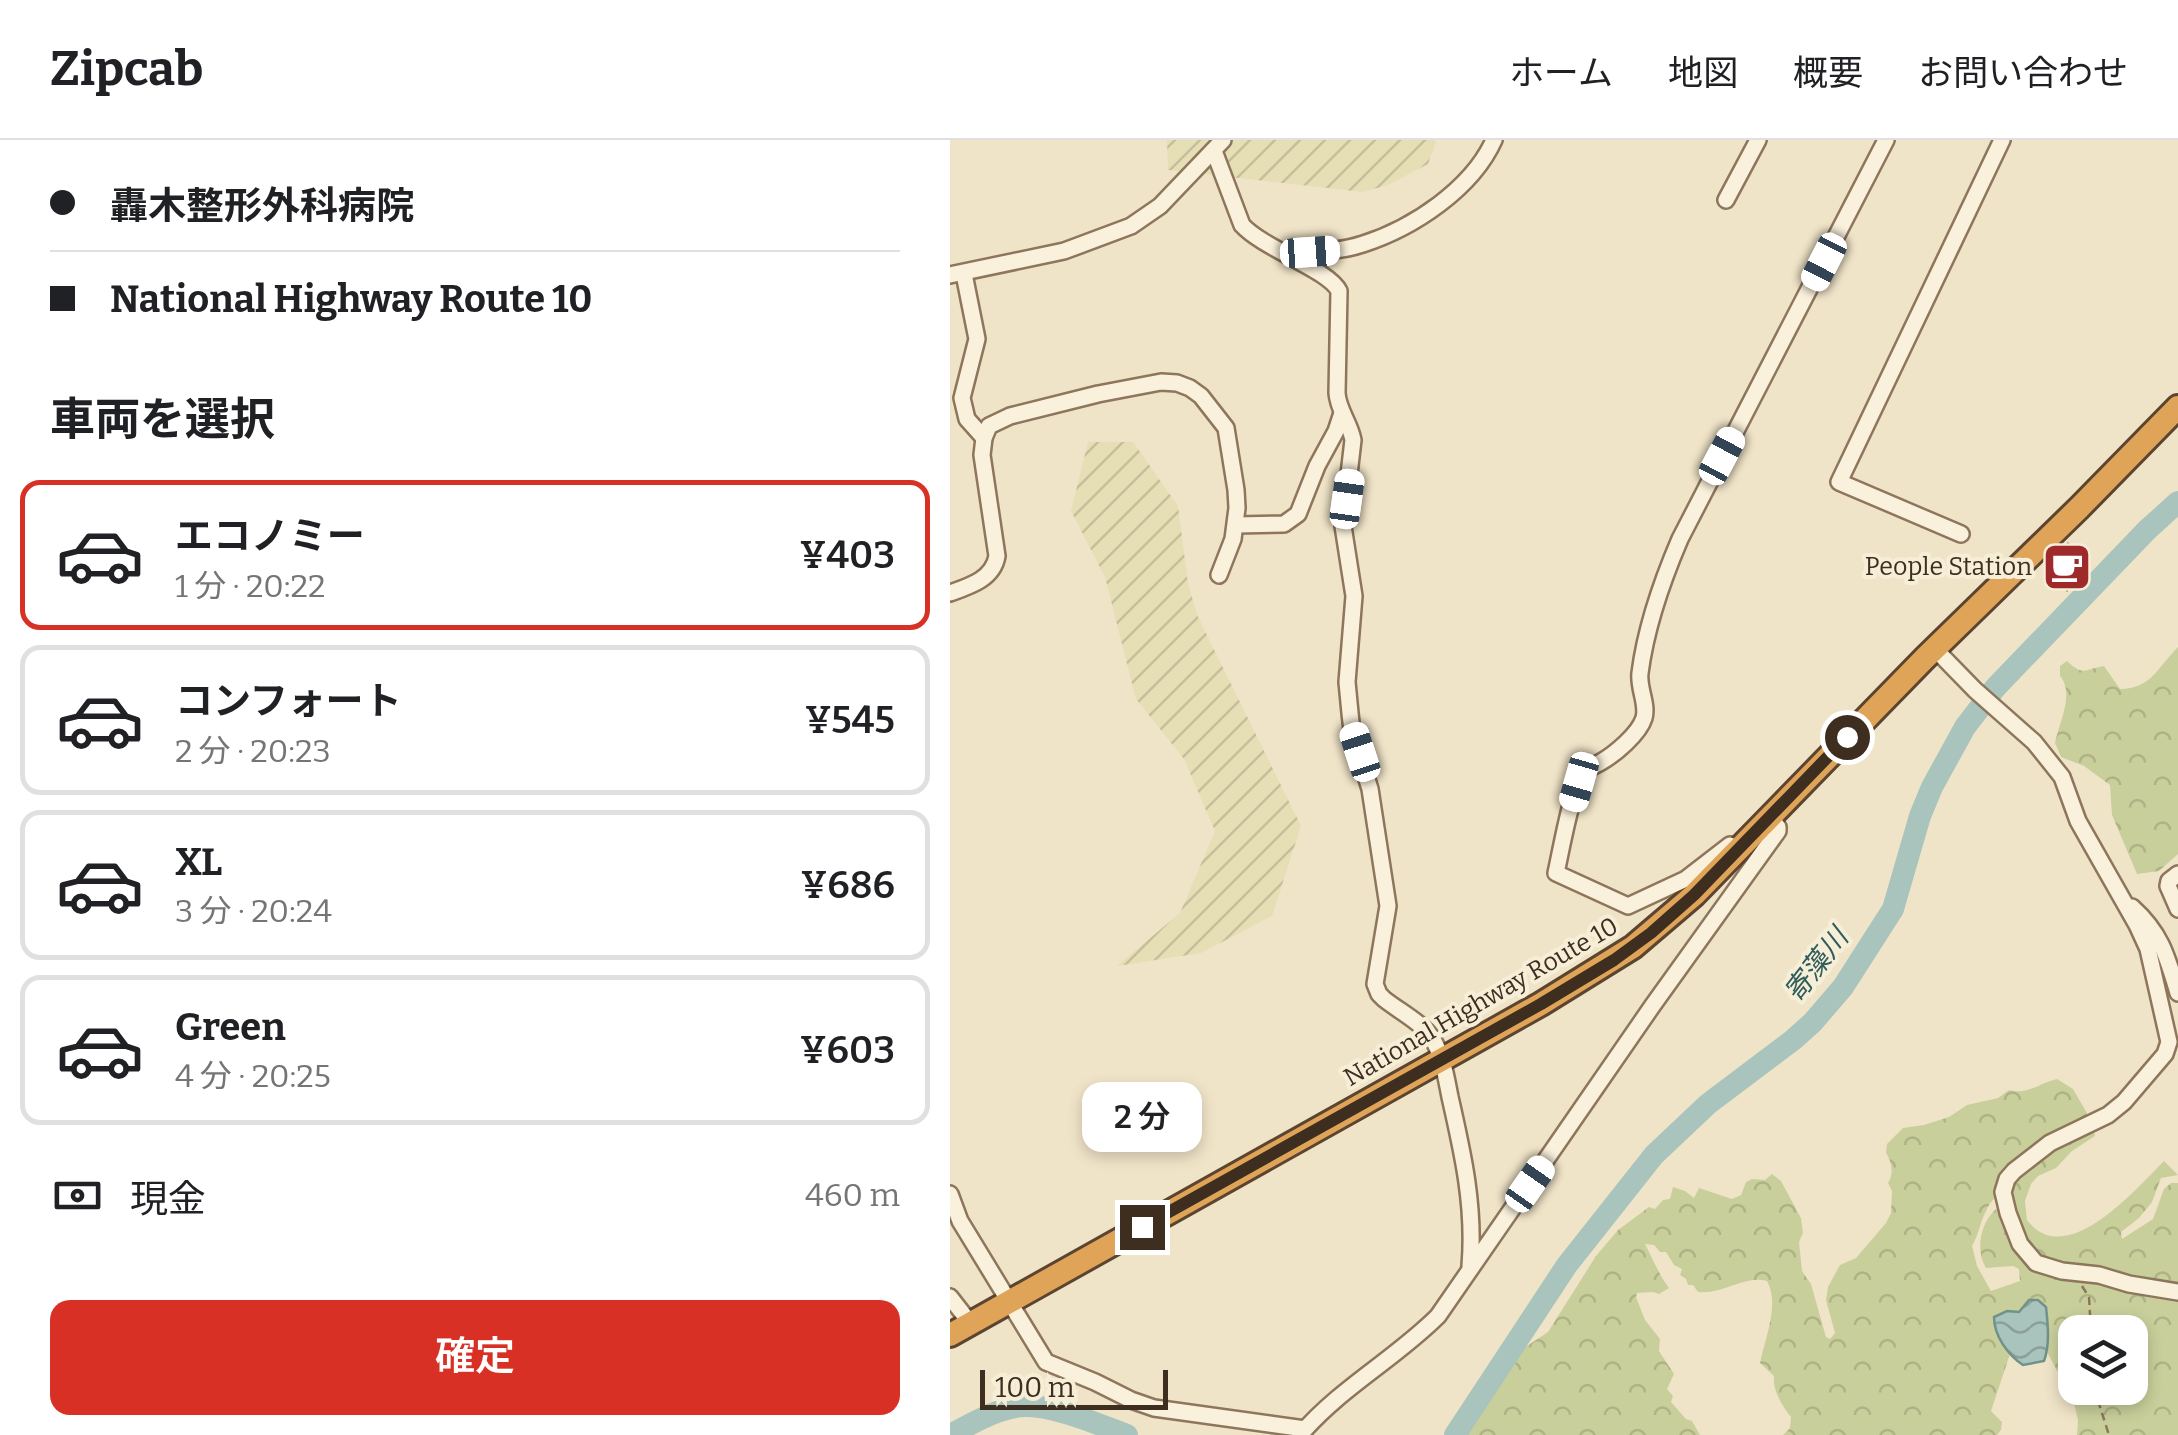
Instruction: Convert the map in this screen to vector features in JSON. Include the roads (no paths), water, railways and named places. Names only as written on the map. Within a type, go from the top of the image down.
[{"type":"highway","name":"National Highway Route 10","points":[[960,1329],[1541,1004],[1632,947],[1694,895],[1934,648],[2178,406]]},
{"type":"street","points":[[1282,254],[1362,245],[1409,224],[1454,190],[1489,152],[1494,140]]},
{"type":"street","points":[[1726,200],[1758,140]]},
{"type":"street","points":[[950,1194],[960,1221],[1046,1362],[1140,1404],[1302,1432],[1438,1316],[1778,831],[1770,817],[1686,880],[1628,906],[1556,873],[1583,773],[1608,758],[1635,732],[1644,716],[1639,686],[1644,652],[1667,568],[1680,539],[1886,140]]},
{"type":"street","points":[[1961,534],[1839,482],[2002,140]]},
{"type":"street","points":[[984,438],[968,419],[962,398],[977,339],[957,275],[1064,251],[1131,226],[1160,206],[1218,146],[1242,225],[1337,286],[1340,298],[1336,393],[1352,440],[1344,526],[1354,596],[1348,682],[1350,713],[1370,788],[1388,906],[1375,984],[1384,999],[1424,1029],[1442,1058],[1468,1185],[1472,1224],[1470,1270]]},
{"type":"street","points":[[950,593],[980,580],[995,566],[997,556],[982,455],[990,426],[998,420],[1063,402],[1161,382],[1177,383],[1202,396],[1226,428],[1236,490],[1236,525],[1218,575]]},
{"type":"street","points":[[1236,525],[1284,524],[1298,514],[1342,413]]},
{"type":"street","points":[[1934,648],[2042,750],[2062,777],[2074,813],[2148,950],[2169,1042],[2165,1054],[2116,1109],[2050,1143],[2007,1179],[2004,1200],[2020,1244],[2036,1263],[2062,1271],[2178,1292]]},
{"type":"street","points":[[2178,874],[2168,886],[2178,909]]},
{"type":"street","points":[[2120,898],[2158,936],[2178,993]]},
{"type":"street","points":[[950,1297],[960,1329]]},
{"type":"water","points":[[2029,1300],[2038,1300],[2046,1307],[2048,1342],[2044,1361],[2023,1365],[2003,1344],[1994,1317],[2007,1311],[2019,1312]]},
{"type":"waterway","name":"寄藻川","points":[[1455,1435],[1567,1265],[1654,1155],[1708,1104],[1793,1040],[1843,987],[1893,909],[1920,816],[1965,727],[1995,688],[2178,502]]},
{"type":"waterway","points":[[950,1435],[996,1412],[1025,1406],[1062,1412],[1127,1435]]},
{"type":"place","name":"People Station","points":[[2067,567]]}]
